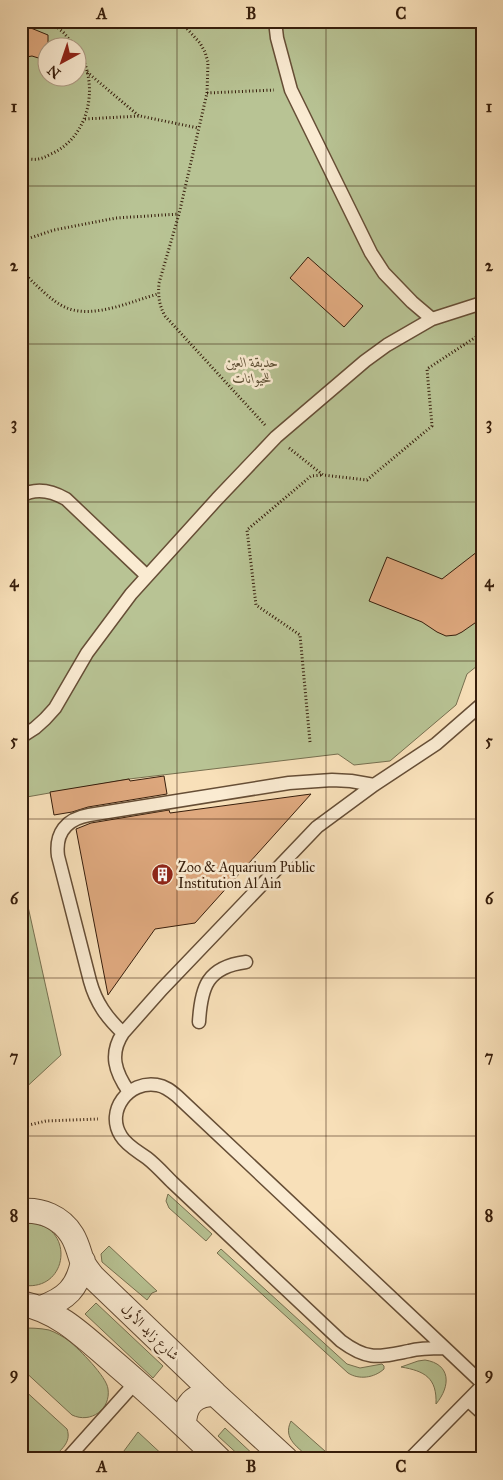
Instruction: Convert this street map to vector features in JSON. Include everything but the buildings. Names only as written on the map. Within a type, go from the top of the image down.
[{"type":"street","name":"شارع زايد الأول","points":[[21,1211],[43,1212],[54,1217],[64,1225],[72,1235],[82,1261],[103,1288],[286,1459]]},
{"type":"street","points":[[31,1306],[54,1304],[65,1296],[74,1286],[80,1274],[82,1261]]},
{"type":"street","points":[[31,1306],[69,1324],[184,1425],[219,1459]]},
{"type":"street","points":[[184,1425],[186,1409],[192,1402],[206,1394],[215,1394]]},
{"type":"lane","points":[[275,21],[277,38],[291,90],[371,253],[384,273],[412,302],[432,319]]},
{"type":"lane","points":[[21,737],[35,728],[55,708],[107,624],[147,576],[276,437],[365,361],[395,340],[432,319],[482,303]]},
{"type":"lane","points":[[21,496],[36,490],[57,494],[66,499],[147,576]]},
{"type":"lane","points":[[128,1092],[117,1071],[115,1050],[118,1040],[162,989],[317,827],[374,785],[436,744],[482,704]]},
{"type":"lane","points":[[123,1033],[100,1006],[90,981],[58,856],[58,840],[66,825],[80,817],[289,783],[332,780],[374,785]]},
{"type":"lane","points":[[199,1022],[203,991],[210,979],[220,970],[232,964],[246,962]]},
{"type":"lane","points":[[410,1459],[482,1384],[445,1348],[169,1089],[159,1085],[148,1084],[138,1086],[128,1092],[122,1099],[116,1118],[117,1128],[121,1137],[158,1168],[350,1348],[366,1355],[380,1356],[410,1350],[445,1348]]},
{"type":"lane","points":[[67,1459],[136,1382]]},
{"type":"lane","points":[[468,1400],[482,1413]]},
{"type":"path","points":[[51,22],[58,21]]},
{"type":"path","points":[[188,21],[182,23],[200,43],[208,62],[207,93],[179,214],[163,270],[158,294],[160,306],[165,316],[276,437],[323,475]]},
{"type":"path","points":[[51,22],[67,38]]},
{"type":"path","points":[[88,73],[140,116]]},
{"type":"path","points":[[21,157],[32,160],[45,157],[56,152],[74,137],[85,119],[90,97],[88,78]]},
{"type":"path","points":[[207,93],[291,90]]},
{"type":"path","points":[[85,119],[140,116],[198,128]]},
{"type":"path","points":[[21,241],[54,230],[108,219],[179,214]]},
{"type":"path","points":[[21,271],[56,302],[66,308],[78,311],[102,310],[158,294]]},
{"type":"path","points":[[310,742],[300,635],[256,605],[247,530],[311,476],[323,475],[367,480],[432,426],[427,369],[482,333]]},
{"type":"path","points":[[21,1127],[46,1120],[116,1118]]},
{"type":"green space","name":"حديقة العين للحيوانات","points":[[21,21],[482,21],[482,662],[467,674],[456,705],[390,761],[354,765],[338,754],[129,779],[21,798]]},
{"type":"green space","points":[[21,875],[61,1055],[21,1092]]},
{"type":"green space","points":[[168,1194],[212,1234],[206,1241],[169,1208],[166,1201]]},
{"type":"green space","points":[[21,1224],[38,1224],[51,1231],[58,1240],[61,1250],[60,1262],[56,1272],[48,1280],[36,1285],[21,1285]]},
{"type":"green space","points":[[109,1246],[157,1291],[152,1293],[147,1300],[102,1262],[101,1254]]},
{"type":"green space","points":[[221,1249],[347,1364],[360,1368],[382,1364],[384,1369],[366,1377],[357,1377],[348,1373],[217,1253]]},
{"type":"green space","points":[[96,1303],[163,1366],[153,1378],[85,1314]]},
{"type":"green space","points":[[21,1328],[46,1329],[67,1339],[92,1364],[103,1378],[108,1389],[106,1403],[98,1413],[86,1418],[72,1415],[21,1368]]},
{"type":"green space","points":[[425,1360],[440,1366],[446,1377],[444,1390],[436,1404],[434,1388],[428,1377],[417,1371],[401,1367]]},
{"type":"green space","points":[[21,1387],[67,1429],[67,1442],[52,1459],[21,1459]]},
{"type":"green space","points":[[291,1421],[334,1459],[311,1459],[290,1438],[289,1427]]},
{"type":"green space","points":[[225,1428],[258,1459],[243,1459],[218,1436]]},
{"type":"green space","points":[[138,1432],[167,1459],[118,1459]]},
{"type":"place","name":"Zoo & Aquarium Public Institution Al Ain","points":[[162,875]]}]
